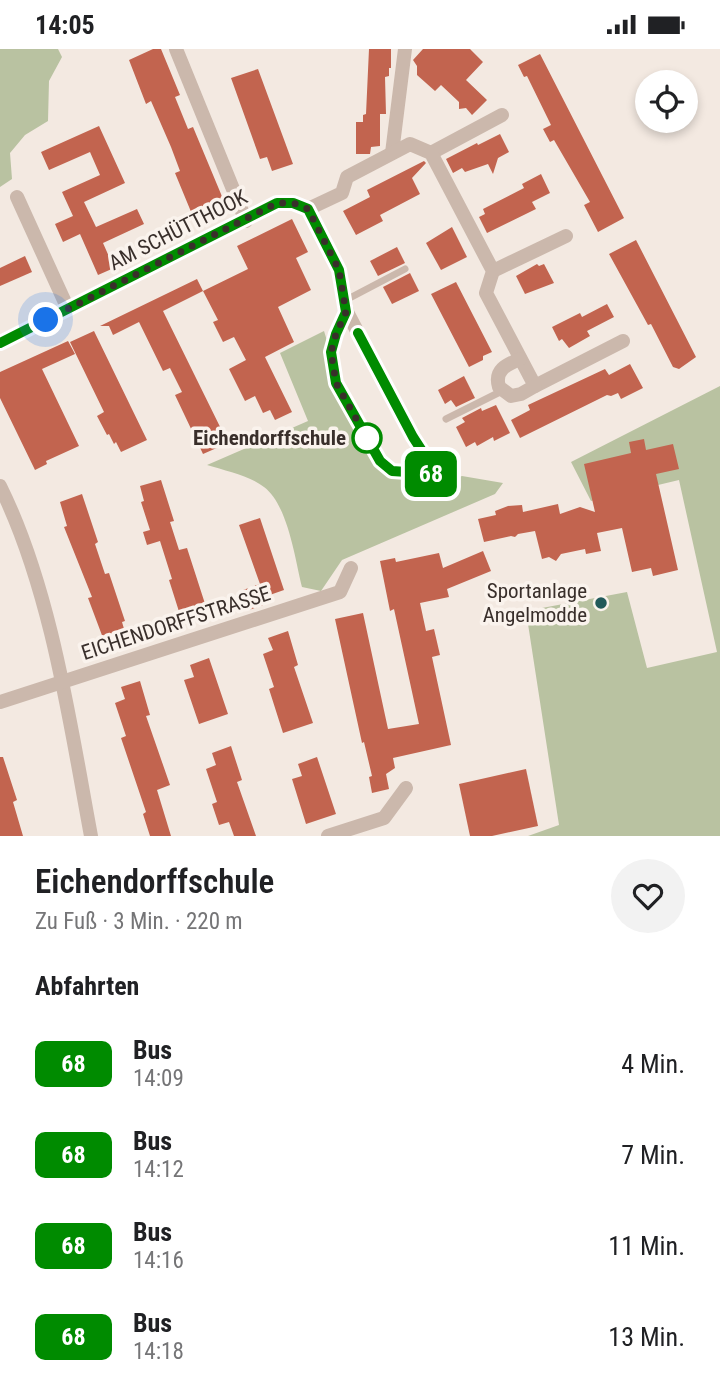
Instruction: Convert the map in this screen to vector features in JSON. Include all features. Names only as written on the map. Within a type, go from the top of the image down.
[{"type":"street","points":[[176,49],[246,221]]},
{"type":"street","points":[[392,153],[405,49]]},
{"type":"street","points":[[430,153],[502,114]]},
{"type":"street","points":[[437,474],[413,437],[346,306],[339,270],[308,209],[342,193],[347,177],[410,144],[430,153],[493,271],[486,293],[535,386]]},
{"type":"street","points":[[17,197],[68,309]]},
{"type":"street","name":"AM SCHÜTTHOOK","points":[[0,342],[246,221],[277,203],[293,203],[308,209]]},
{"type":"street","points":[[493,271],[566,236]]},
{"type":"street","points":[[520,359],[506,365],[499,373],[497,382],[502,391],[516,395],[623,341]]},
{"type":"street","points":[[0,486],[34,575],[62,682],[91,836]]},
{"type":"street","name":"EICHENDORFFSTRASSE","points":[[0,702],[340,592],[351,568]]},
{"type":"street","points":[[328,836],[384,818],[406,788]]},
{"type":"lane","points":[[405,269],[346,306],[331,352],[336,383],[380,461],[392,471],[437,474]]},
{"type":"lane","points":[[446,419],[502,391]]},
{"type":"green space","points":[[0,49],[58,49],[62,57],[49,81],[48,121],[25,135],[10,153],[12,179],[0,187]]},
{"type":"green space","points":[[324,331],[359,444],[395,477],[418,484],[446,482],[462,476],[503,483],[495,494],[342,560],[321,591],[302,587],[285,519],[272,495],[251,479],[207,465],[308,421],[280,353]]},
{"type":"green space","name":"Sportanlage Angelmodde","points":[[720,386],[720,836],[528,836],[559,825],[526,611],[627,592],[647,668],[717,652],[679,480],[591,501],[571,462]]},
{"type":"building","points":[[153,49],[161,49],[180,95],[175,97],[188,129],[193,127],[226,206],[194,219],[175,173],[180,171],[171,147],[151,101],[146,104],[129,60]]},
{"type":"building","points":[[369,49],[391,49],[391,68],[389,76],[385,77],[386,114],[380,114],[380,146],[371,147],[370,154],[356,154],[356,122],[363,122],[363,115],[366,114]]},
{"type":"building","points":[[423,49],[470,49],[483,62],[466,80],[487,100],[472,115],[466,108],[459,109],[459,102],[441,85],[435,91],[417,75],[417,66],[413,60]]},
{"type":"building","points":[[540,54],[624,218],[598,232],[584,205],[590,202],[554,140],[550,142],[543,129],[551,125],[527,76],[524,77],[518,65]]},
{"type":"building","points":[[258,69],[293,164],[272,171],[267,157],[260,159],[231,78]]},
{"type":"building","points":[[99,126],[125,183],[84,202],[96,227],[137,209],[144,224],[103,243],[114,268],[98,275],[80,234],[63,242],[55,224],[73,216],[62,192],[100,175],[90,152],[49,170],[41,152]]},
{"type":"building","points":[[500,134],[509,152],[498,158],[493,174],[488,164],[465,172],[462,168],[453,173],[446,159]]},
{"type":"building","points":[[424,161],[426,163],[412,178],[420,194],[380,215],[383,221],[356,235],[343,211],[370,197],[367,190]]},
{"type":"building","points":[[541,174],[550,193],[532,202],[536,209],[487,233],[479,217],[485,214],[483,209],[524,188],[522,184]]},
{"type":"building","points":[[292,219],[308,252],[296,258],[311,290],[278,307],[294,342],[265,357],[292,412],[275,420],[270,410],[263,413],[255,396],[245,401],[229,369],[246,360],[234,337],[223,342],[213,322],[218,320],[203,291],[248,269],[237,246]]},
{"type":"building","points":[[452,227],[467,257],[441,270],[426,243]]},
{"type":"building","points":[[636,240],[696,357],[679,369],[673,367],[609,254]]},
{"type":"building","points":[[397,247],[405,263],[378,276],[370,261]]},
{"type":"building","points":[[25,256],[32,272],[0,286],[0,268]]},
{"type":"building","points":[[537,264],[544,264],[554,283],[525,294],[516,276]]},
{"type":"building","points":[[410,273],[419,291],[392,304],[383,287]]},
{"type":"building","points":[[197,279],[203,291],[163,311],[228,443],[203,454],[175,395],[182,392],[170,368],[163,371],[139,322],[113,335],[109,326],[100,326]]},
{"type":"building","points":[[456,282],[492,352],[469,367],[431,294]]},
{"type":"building","points":[[607,304],[614,317],[587,331],[590,336],[569,348],[562,339],[559,341],[552,327],[580,313],[582,317]]},
{"type":"building","points":[[94,331],[147,440],[121,452],[116,442],[114,444],[109,434],[107,435],[97,416],[104,412],[70,342]]},
{"type":"building","points":[[68,341],[75,354],[42,369],[79,446],[46,461],[47,464],[35,470],[0,398],[0,372]]},
{"type":"building","points":[[630,364],[643,388],[621,399],[618,393],[607,395],[520,438],[511,420],[530,410],[528,405],[605,369],[609,375]]},
{"type":"building","points":[[464,376],[475,398],[456,407],[451,400],[445,404],[438,390]]},
{"type":"building","points":[[496,405],[510,433],[494,441],[493,437],[477,446],[475,442],[466,447],[456,427],[465,422],[462,418],[481,408],[482,411]]},
{"type":"building","points":[[644,439],[646,450],[673,444],[679,469],[656,474],[678,570],[653,576],[651,568],[632,572],[622,528],[597,533],[601,551],[586,554],[585,549],[561,554],[556,561],[549,557],[542,559],[535,531],[484,542],[478,519],[496,515],[495,511],[508,506],[522,505],[523,512],[558,504],[560,514],[580,507],[595,512],[584,464],[631,453],[629,442]]},
{"type":"building","points":[[161,480],[174,521],[170,522],[179,550],[187,548],[208,613],[182,621],[160,541],[147,545],[143,532],[150,530],[141,502],[144,501],[140,486]]},
{"type":"building","points":[[82,494],[98,542],[95,544],[105,574],[109,573],[125,621],[122,622],[127,639],[106,646],[88,598],[92,597],[64,527],[67,526],[60,502]]},
{"type":"building","points":[[260,518],[284,590],[264,597],[266,604],[249,610],[243,590],[260,584],[239,525]]},
{"type":"building","points":[[483,551],[491,571],[447,589],[449,597],[420,603],[426,631],[434,629],[440,655],[432,657],[451,745],[393,758],[395,768],[386,774],[389,789],[372,793],[369,777],[372,776],[364,742],[362,743],[335,619],[363,613],[388,729],[419,724],[394,609],[390,611],[380,561],[395,558],[396,562],[439,553],[443,568]]},
{"type":"building","points":[[288,631],[298,665],[294,667],[313,723],[283,733],[269,689],[274,687],[263,654],[273,650],[268,638]]},
{"type":"building","points":[[209,658],[228,714],[199,724],[184,680],[194,677],[190,665]]},
{"type":"building","points":[[140,681],[150,715],[146,716],[170,785],[157,790],[171,836],[150,836],[143,814],[146,812],[121,738],[126,736],[115,703],[125,699],[121,687]]},
{"type":"building","points":[[231,746],[242,780],[237,782],[256,836],[234,836],[229,822],[219,825],[212,804],[217,802],[206,769],[216,765],[212,753]]},
{"type":"building","points":[[0,757],[3,757],[17,800],[13,802],[23,836],[0,836]]},
{"type":"building","points":[[317,757],[336,814],[306,824],[292,779],[302,776],[298,764]]},
{"type":"building","points":[[526,769],[538,826],[492,836],[470,836],[459,784]]},
{"type":"bus line","name":"68","points":[[0,343],[277,203],[293,203],[308,209],[339,270],[346,312],[331,352],[336,383],[380,461],[392,471],[437,474],[413,437],[358,333]]},
{"type":"place","name":"Eichendorffschule","points":[[367,438]]},
{"type":"place","name":"Sportanlage Angelmodde","points":[[601,603]]},
{"type":"route","points":[[46,320],[277,203],[293,203],[308,209],[339,270],[346,312],[331,352],[336,383],[367,438]]}]
